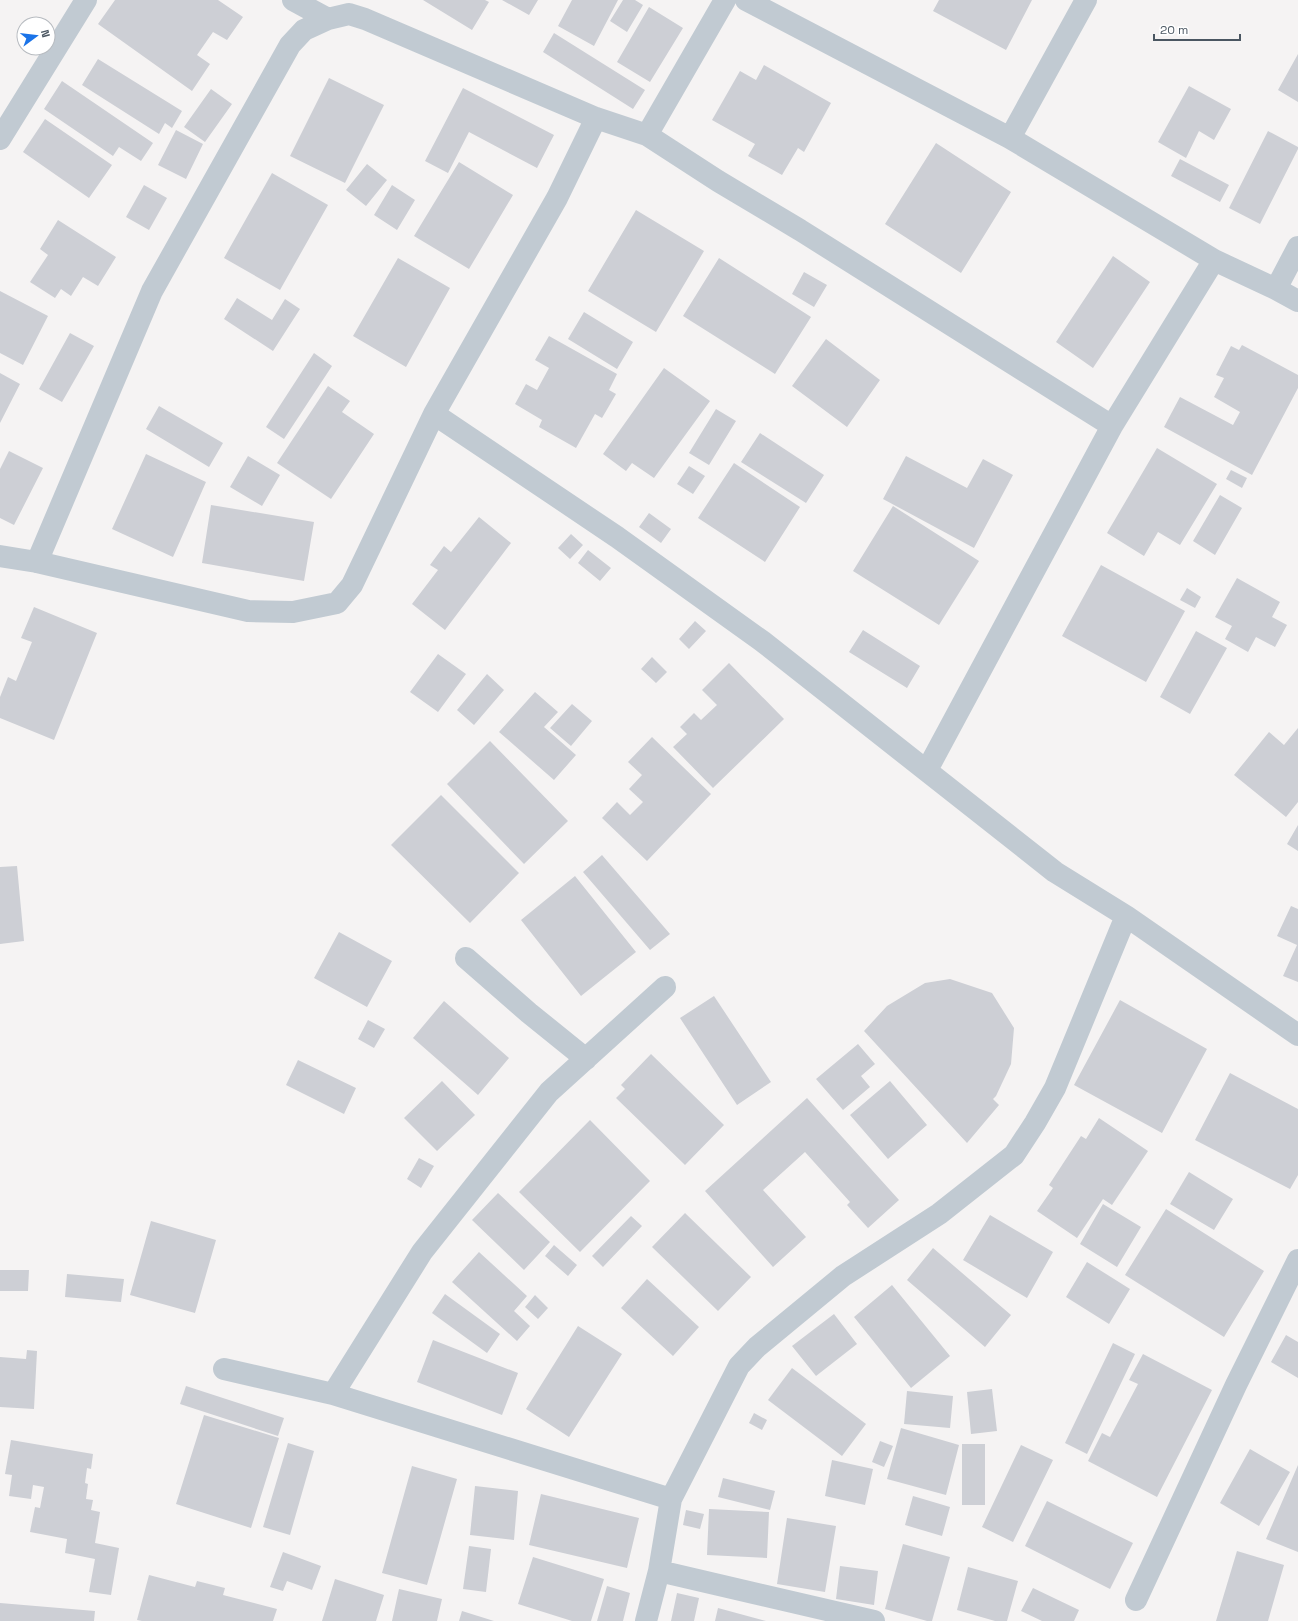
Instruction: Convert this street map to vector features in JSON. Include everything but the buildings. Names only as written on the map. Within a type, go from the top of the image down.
[{"type":"street","points":[[0,139],[86,0]]},
{"type":"street","points":[[293,0],[328,19]]},
{"type":"street","points":[[646,136],[725,0]]},
{"type":"street","points":[[746,0],[1010,138],[1214,260],[1298,301]]},
{"type":"street","points":[[1010,138],[1086,0]]},
{"type":"street","points":[[37,562],[152,291],[290,45],[304,30],[328,19],[348,14],[365,19],[596,118],[646,136],[800,230],[1112,426]]},
{"type":"street","points":[[0,556],[37,562],[248,611],[293,612],[337,603],[352,585],[434,414],[557,198],[596,118]]},
{"type":"street","points":[[1276,289],[1298,246]]},
{"type":"street","points":[[927,770],[1112,426],[1214,260]]},
{"type":"street","points":[[434,414],[617,537],[750,632],[1055,872],[1126,916],[1298,1035]]},
{"type":"street","points":[[646,1621],[659,1571],[671,1499],[739,1366],[757,1347],[843,1276],[939,1214],[1014,1155],[1035,1124],[1055,1088],[1126,916]]},
{"type":"street","points":[[466,958],[529,1013],[586,1059]]},
{"type":"street","points":[[332,1394],[422,1252],[549,1092],[665,987]]},
{"type":"street","points":[[1136,1600],[1236,1385],[1298,1260]]},
{"type":"street","points":[[224,1369],[332,1394],[671,1499]]},
{"type":"street","points":[[659,1571],[874,1621]]}]
